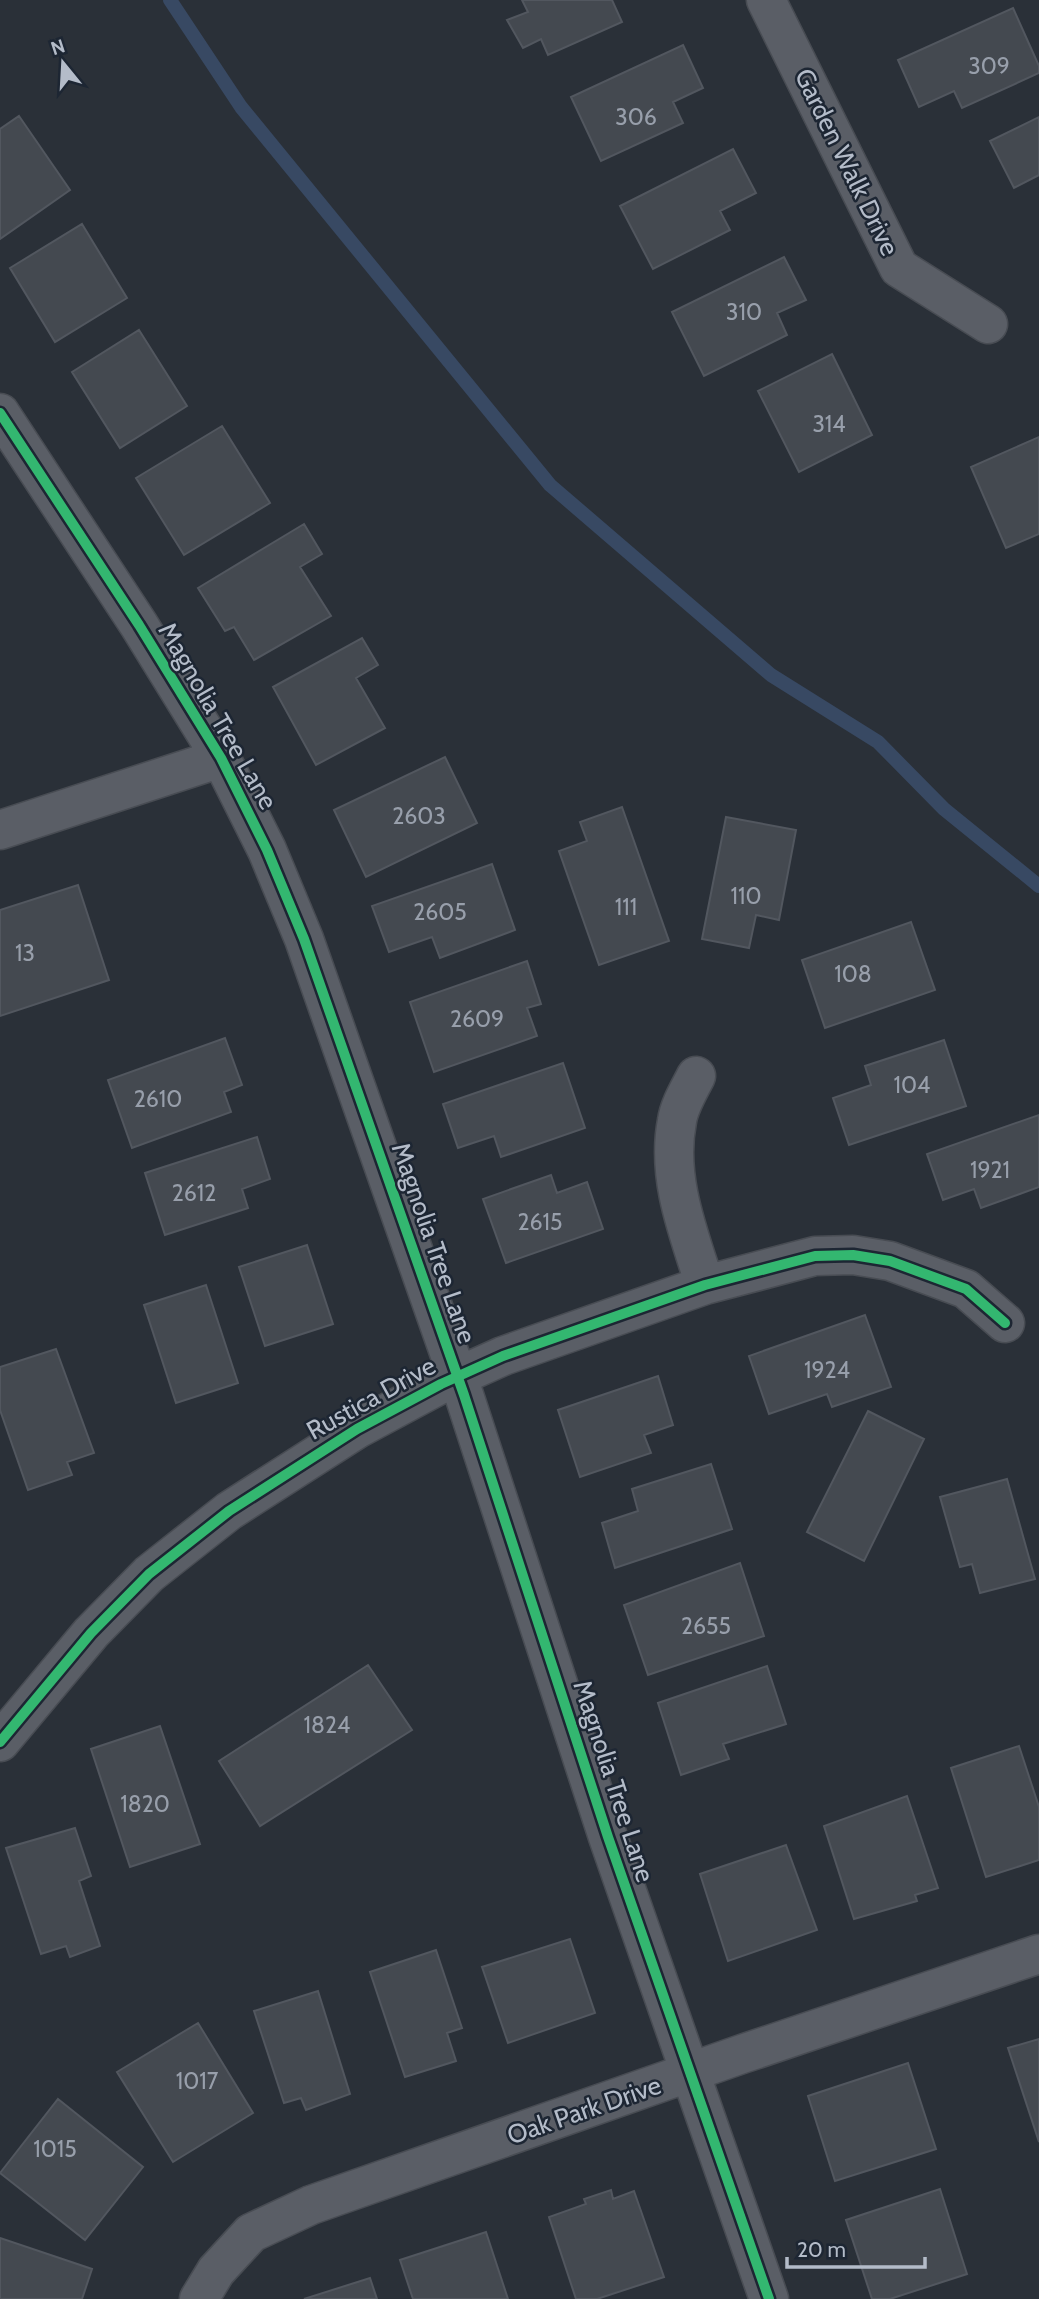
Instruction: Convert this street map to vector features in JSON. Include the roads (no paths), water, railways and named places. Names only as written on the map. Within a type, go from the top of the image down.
[{"type":"street","name":"Garden Walk Drive","points":[[766,0],[900,268],[988,324]]},
{"type":"street","name":"Magnolia Tree Lane","points":[[0,412],[139,625],[221,758],[267,850],[304,940],[457,1377],[604,1824],[769,2299]]},
{"type":"street","points":[[0,830],[221,758]]},
{"type":"street","points":[[696,1076],[677,1118],[673,1154],[676,1189],[705,1285]]},
{"type":"street","name":"Rustica Drive","points":[[0,1742],[91,1633],[149,1574],[229,1511],[357,1429],[457,1377],[536,1342],[705,1285],[815,1256],[853,1255],[890,1261],[966,1289],[1005,1323]]},
{"type":"street","name":"Oak Park Drive","points":[[199,2299],[216,2271],[251,2233],[311,2205],[1039,1954]]},
{"type":"waterway","points":[[170,0],[241,107],[550,485],[771,675],[878,742],[944,809],[1039,886]]}]
